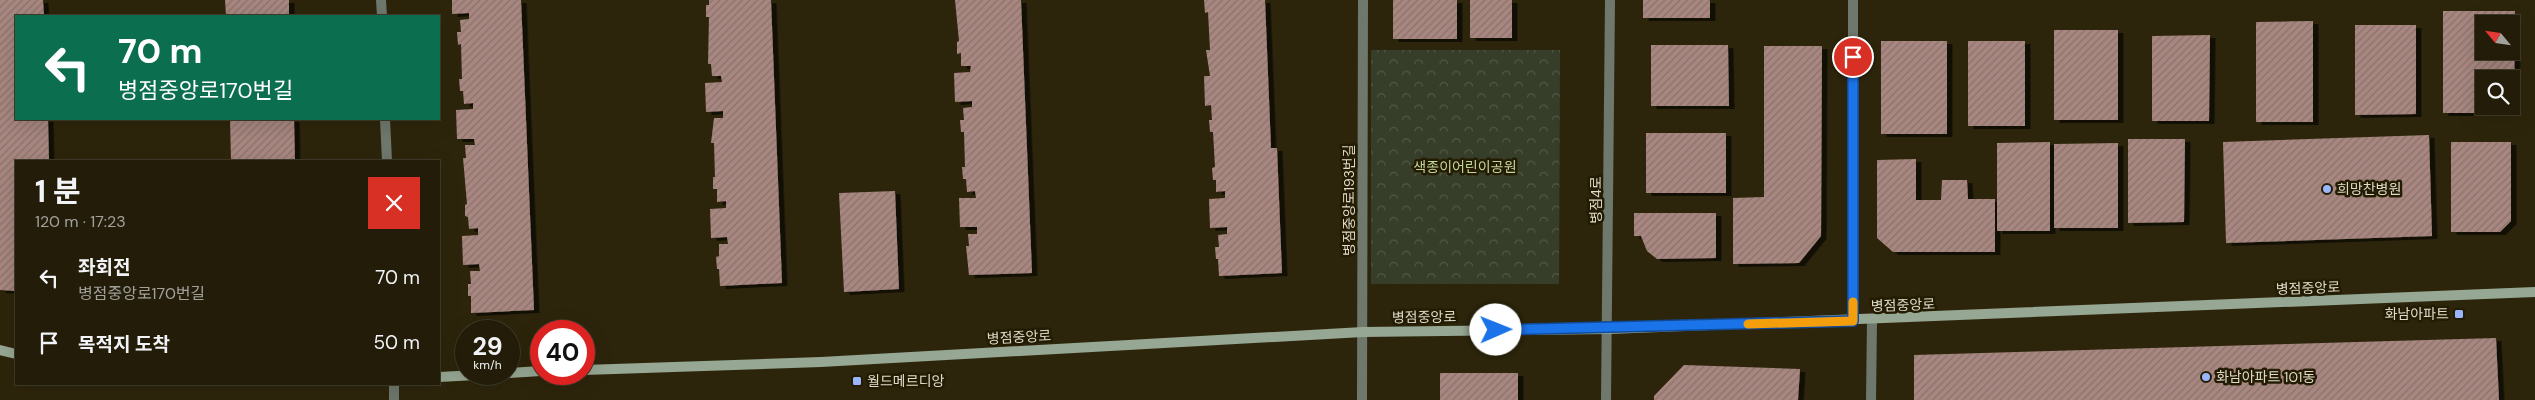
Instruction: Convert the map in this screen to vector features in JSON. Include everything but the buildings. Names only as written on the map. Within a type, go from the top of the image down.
[{"type":"street","points":[[381,0],[382,15]]},
{"type":"street","name":"병점중앙로193번길","points":[[1362,400],[1363,0]]},
{"type":"street","name":"병점4로","points":[[1606,400],[1609,329],[1610,0]]},
{"type":"street","points":[[1853,0],[1853,321]]},
{"type":"street","points":[[385,120],[387,160]]},
{"type":"street","name":"병점중앙로","points":[[595,370],[821,362],[1363,332],[1609,329],[1853,321],[2535,292]]},
{"type":"street","points":[[1871,400],[1872,320]]},
{"type":"street","points":[[0,350],[15,354]]},
{"type":"street","points":[[440,376],[455,375]]},
{"type":"street","points":[[394,385],[394,400]]},
{"type":"green space","name":"색종이어린이공원","points":[[1371,50],[1560,50],[1559,284],[1371,284]]},
{"type":"slow traffic","points":[[1748,324],[1853,321],[1853,302]]},
{"type":"place","name":"희망찬병원","points":[[2327,189]]},
{"type":"place","name":"화남아파트","points":[[2459,314]]},
{"type":"place","name":"화남아파트 101동","points":[[2206,377]]},
{"type":"place","name":"월드메르디앙","points":[[857,381]]},
{"type":"route","points":[[1496,330],[1609,329],[1853,321],[1853,57]]}]
